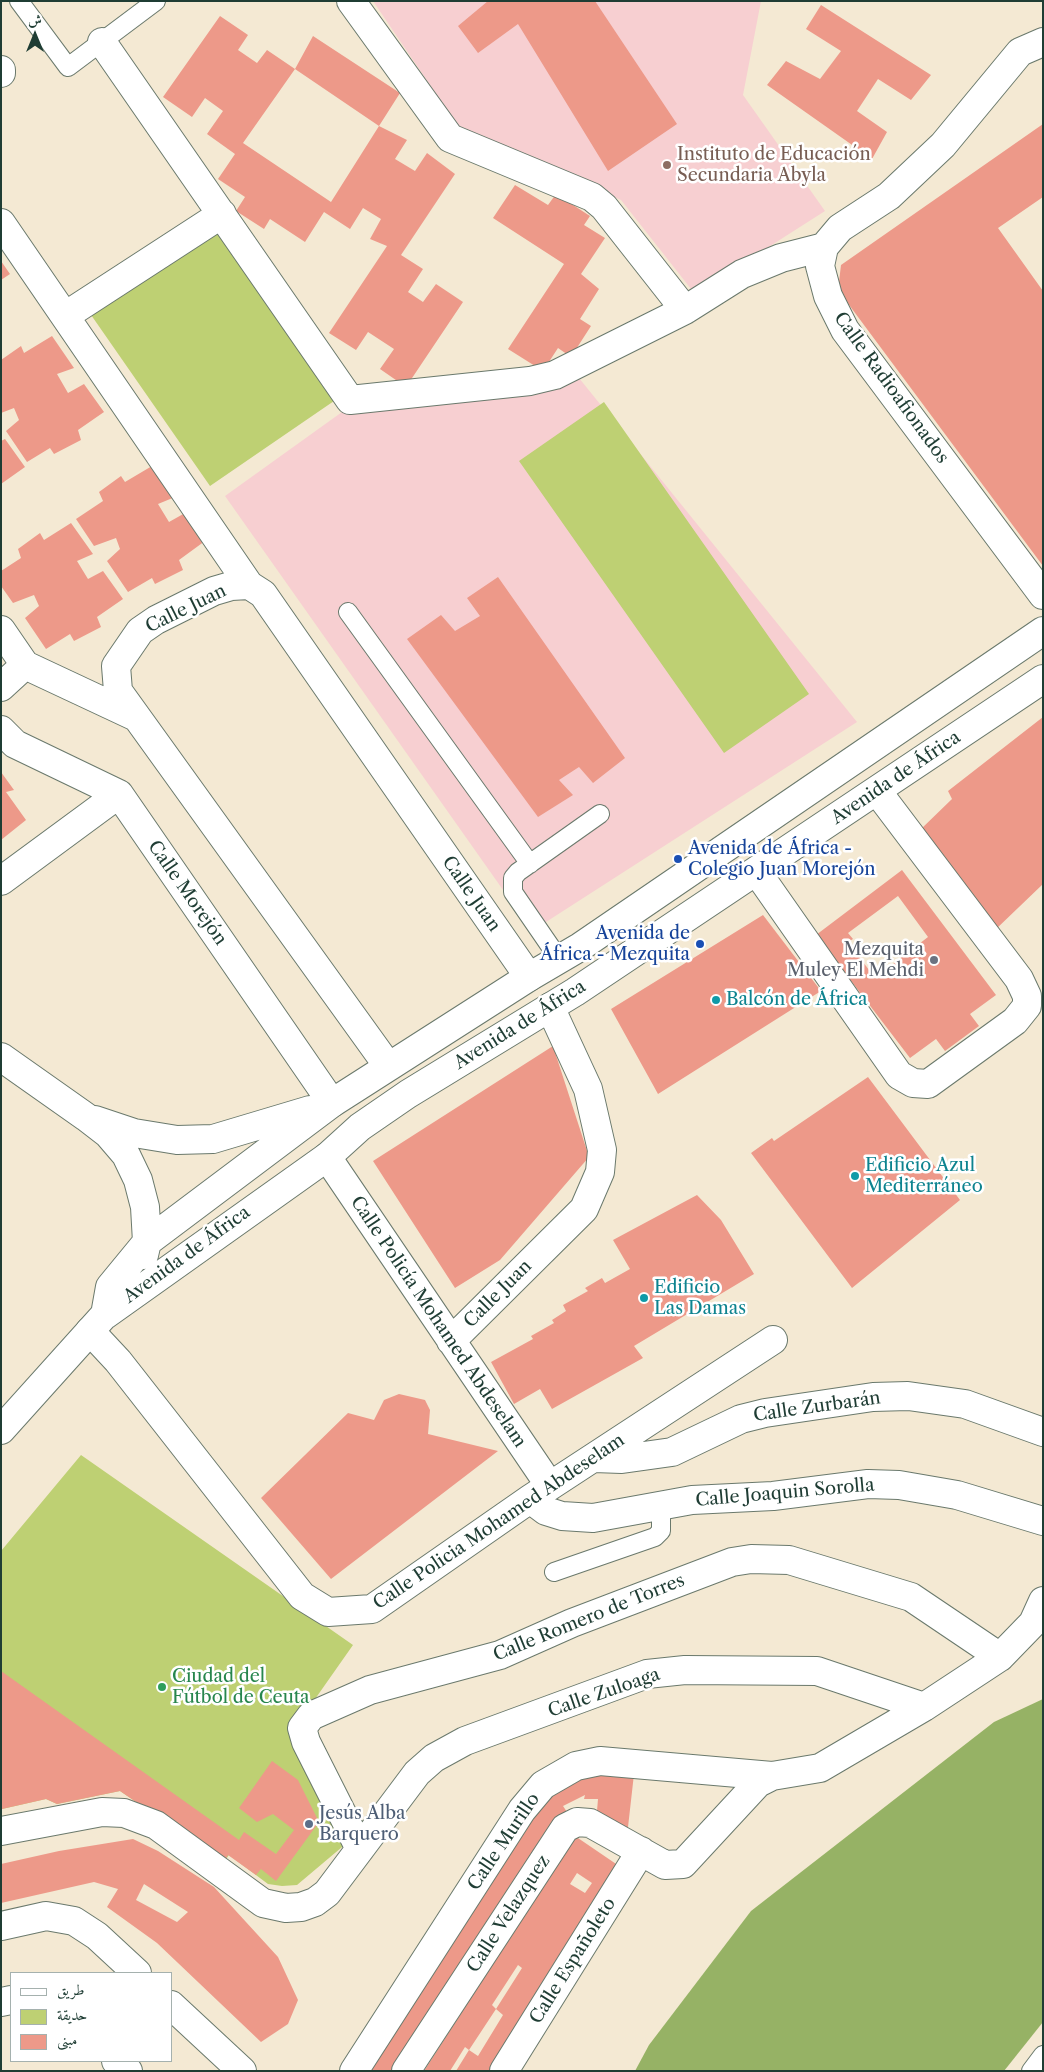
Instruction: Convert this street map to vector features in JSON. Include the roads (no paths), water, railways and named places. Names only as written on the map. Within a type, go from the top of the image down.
[{"type":"street","points":[[351,1],[450,138],[592,197],[604,207],[685,310]]},
{"type":"street","points":[[102,42],[350,400],[530,381],[555,375],[685,310],[742,274],[781,258],[824,247],[840,228],[889,196],[943,145],[1020,52],[1043,42]]},
{"type":"street","points":[[65,316],[222,214]]},
{"type":"street","points":[[1,223],[249,585]]},
{"type":"street","name":"Calle Radioafionados","points":[[824,247],[820,266],[828,296],[845,330],[1043,595]]},
{"type":"street","name":"Calle Juan","points":[[388,1066],[118,691],[116,666],[140,631],[156,620],[214,591],[232,586],[249,585],[263,594],[529,977]]},
{"type":"street","points":[[1,630],[25,665],[138,718]]},
{"type":"street","name":"Avenida de África","points":[[1,1430],[140,1277],[147,1242],[332,1104],[388,1066],[559,960],[1043,631]]},
{"type":"street","points":[[1,687],[25,665]]},
{"type":"street","name":"Avenida de África","points":[[97,1323],[327,1157],[360,1127],[408,1094],[550,1007],[757,872],[1043,680]]},
{"type":"street","name":"Calle Morejón","points":[[1,730],[15,744],[119,794],[332,1104]]},
{"type":"street","points":[[757,872],[899,1075],[913,1083],[928,1084],[1015,1021],[1027,1006],[1027,996],[1020,979],[877,791]]},
{"type":"street","points":[[1,881],[119,794]]},
{"type":"street","name":"Calle Juan","points":[[451,1341],[584,1209],[600,1172],[602,1150],[588,1089],[550,1007]]},
{"type":"street","points":[[1,1057],[108,1134],[126,1156],[138,1180],[145,1207],[147,1242]]},
{"type":"street","points":[[86,1117],[134,1133],[178,1140],[213,1139],[332,1104]]},
{"type":"street","name":"Calle Policía Mohamed Abdeselam","points":[[327,1157],[451,1341],[540,1492]]},
{"type":"street","name":"Calle Policia Mohamed Abdeselam","points":[[97,1323],[118,1360],[302,1596],[328,1612],[372,1609],[540,1492],[773,1340]]},
{"type":"street","name":"Calle Zurbarán","points":[[594,1458],[622,1459],[672,1452],[741,1419],[765,1413],[873,1397],[908,1396],[965,1404],[1043,1432]]},
{"type":"street","name":"Calle Joaquin Sorolla","points":[[540,1492],[546,1511],[578,1518],[593,1518],[692,1500],[773,1496],[868,1484],[899,1485],[957,1495],[1043,1522]]},
{"type":"street","name":"Calle Romero de Torres","points":[[360,1849],[306,1742],[302,1728],[312,1716],[370,1690],[500,1655],[572,1624],[732,1562],[751,1559],[789,1560],[911,1597],[1000,1658]]},
{"type":"street","points":[[772,1776],[820,1768],[924,1707],[1000,1658],[1033,1624],[1043,1601]]},
{"type":"street","name":"Calle Zuloaga","points":[[1,1831],[102,1812],[124,1812],[156,1825],[258,1900],[274,1907],[286,1908],[315,1902],[327,1893],[417,1773],[434,1758],[465,1741],[647,1674],[685,1670],[817,1671],[924,1707]]},
{"type":"street","name":"Calle Murillo","points":[[354,2071],[522,1810],[543,1785],[576,1766],[600,1760],[772,1776]]},
{"type":"street","name":"Calle Velazquez","points":[[406,2071],[565,1828],[577,1822],[590,1823],[666,1865],[683,1864],[758,1783],[772,1776]]},
{"type":"street","name":"Calle Españoleto","points":[[504,2071],[641,1851]]},
{"type":"street","points":[[1,1926],[46,1916],[74,1921],[97,1936],[136,1972]]},
{"type":"street","points":[[172,2006],[242,2071]]},
{"type":"street","points":[[117,2062],[128,2071]]},
{"type":"lane","points":[[19,1],[68,67],[156,1]]},
{"type":"lane","points":[[348,612],[530,864]]},
{"type":"lane","points":[[559,960],[513,892],[513,878],[600,814]]},
{"type":"lane","points":[[554,1572],[655,1537],[661,1531],[661,1505]]},
{"type":"lane","points":[[1031,2071],[1043,2055]]},
{"type":"place","name":"Instituto de Educación Secundaria Abyla","points":[[667,165]]},
{"type":"place","name":"Avenida de África - Colegio Juan Morejón","points":[[678,859]]},
{"type":"place","name":"Avenida de África - Mezquita","points":[[700,944]]},
{"type":"place","name":"Mezquita Muley El Mehdi","points":[[934,960]]},
{"type":"place","name":"Balcón de África","points":[[716,1000]]},
{"type":"place","name":"Edificio Azul Mediterráneo","points":[[855,1176]]},
{"type":"place","name":"Edificio Las Damas","points":[[644,1298]]},
{"type":"place","name":"Ciudad del Fútbol de Ceuta","points":[[162,1687]]},
{"type":"place","name":"Jesús Alba Barquero","points":[[309,1824]]}]
